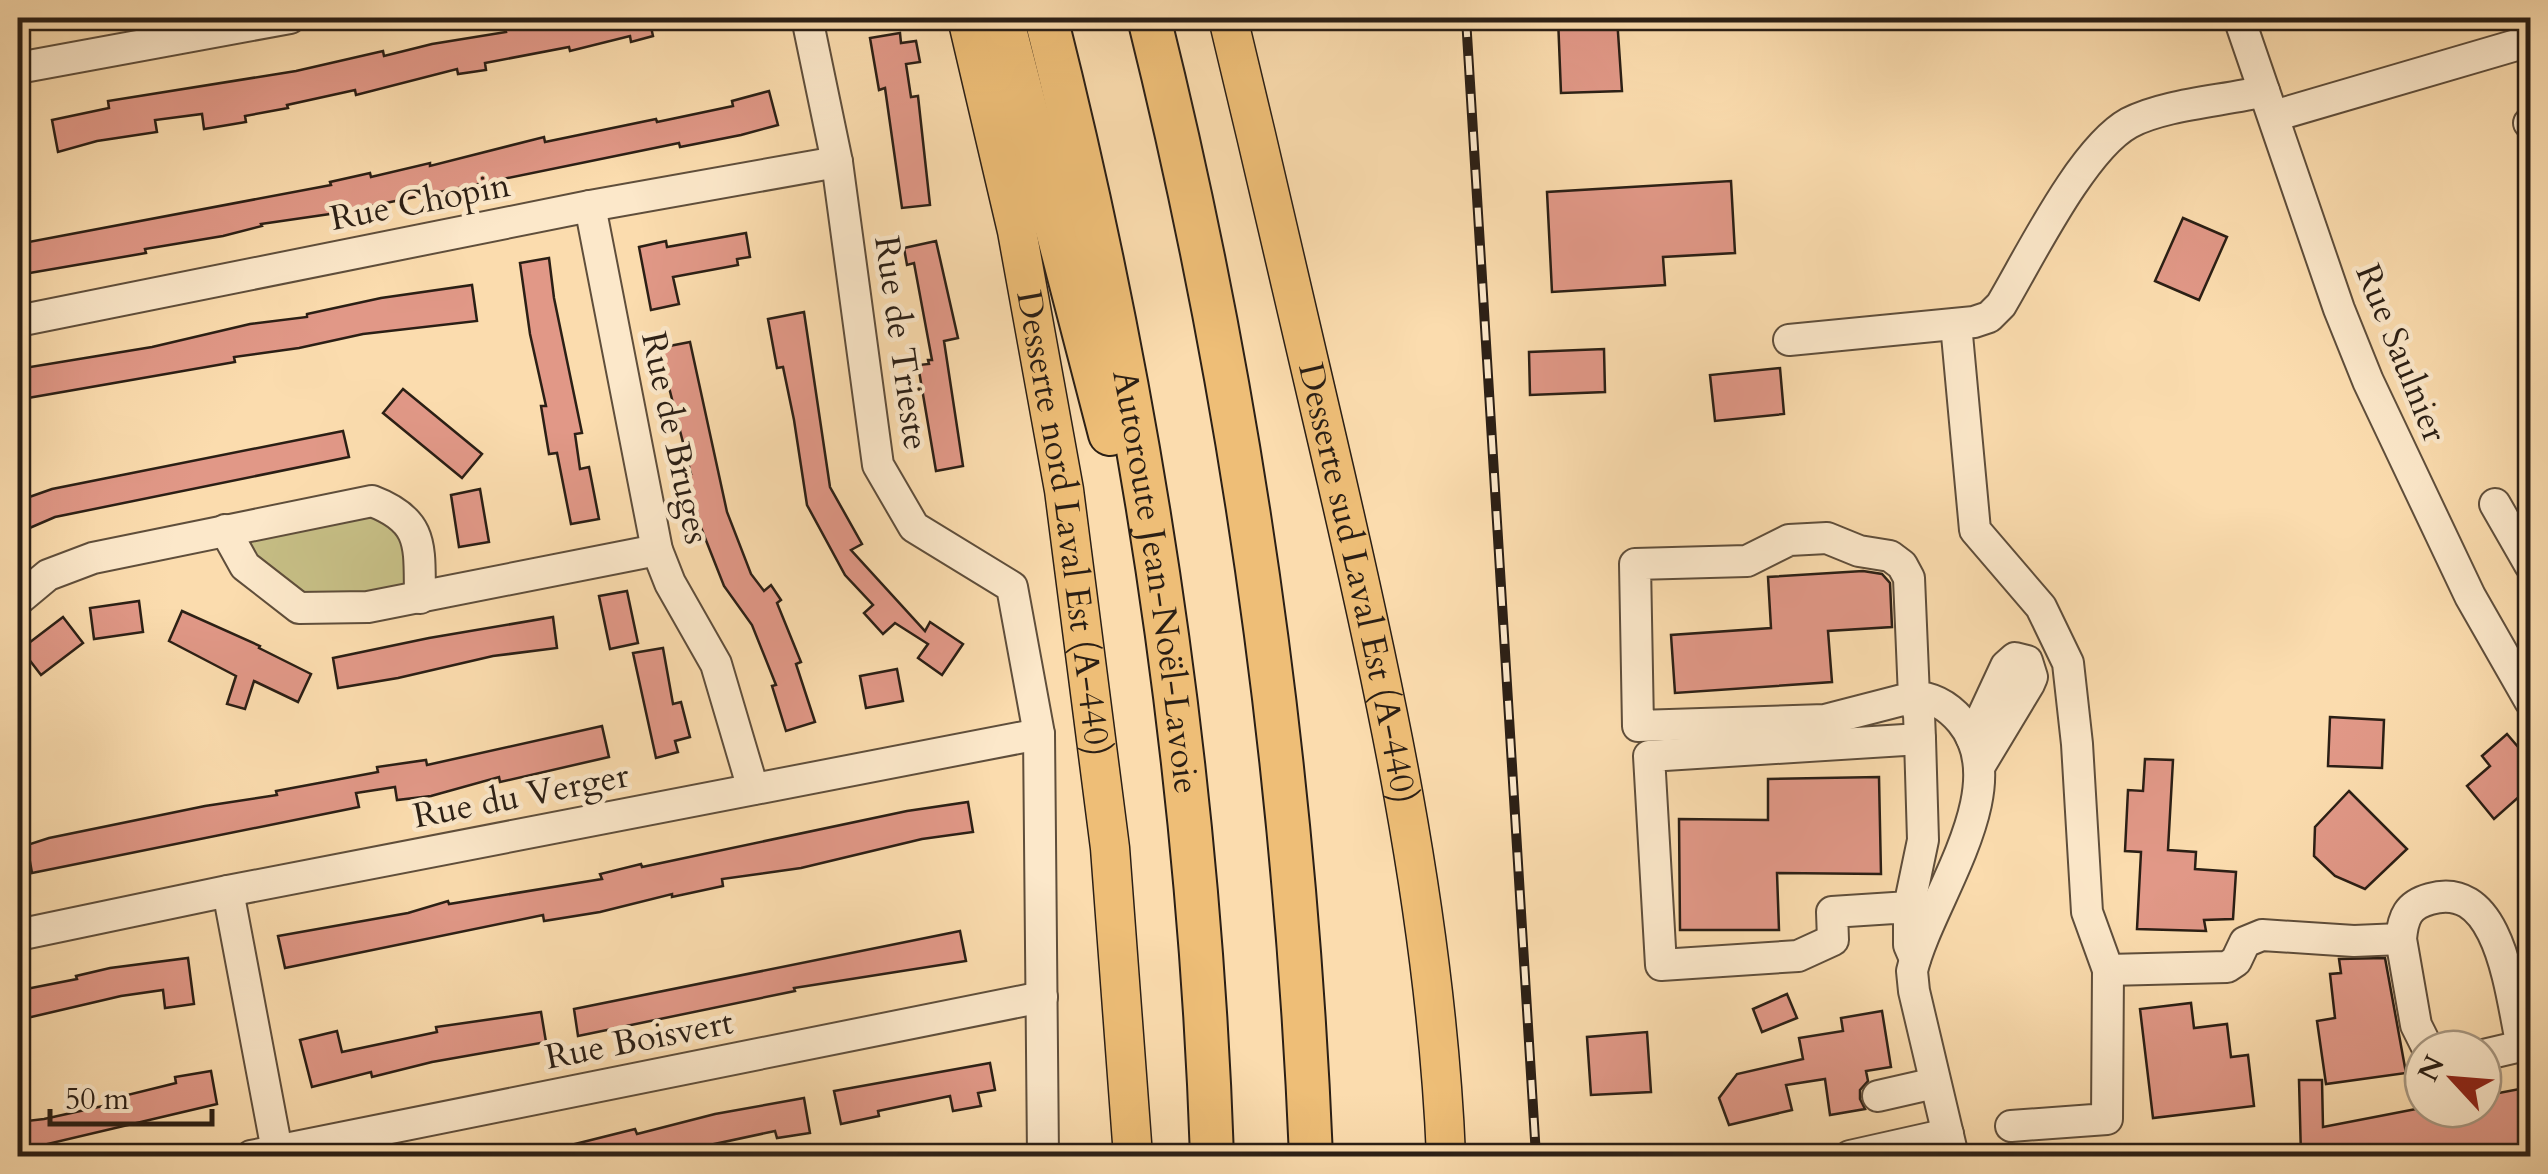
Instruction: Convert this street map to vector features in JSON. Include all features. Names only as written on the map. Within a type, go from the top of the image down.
[{"type":"highway","points":[[1002,18],[1172,676]]},
{"type":"highway","name":"Autoroute Jean-Noël-Lavoie","points":[[1046,18],[1122,357],[1154,550],[1172,676],[1200,947],[1212,1156]]},
{"type":"highway","points":[[1149,18],[1200,240],[1257,564],[1293,874],[1311,1156]]},
{"type":"main road","name":"Desserte nord Laval Est (A-440)","points":[[967,18],[1017,231],[1064,490],[1110,848],[1124,1036]]},
{"type":"main road","name":"Desserte sud Laval Est (A-440)","points":[[1228,18],[1382,686],[1430,972],[1446,1156]]},
{"type":"main road","points":[[1117,1156],[1124,1036]]},
{"type":"main road","points":[[1124,1036],[1134,1156]]},
{"type":"street","points":[[18,68],[283,18]]},
{"type":"street","name":"Rue de Trieste","points":[[807,18],[837,162],[878,465],[914,527],[1012,587],[1038,734],[1044,1156]]},
{"type":"street","name":"Rue Saulnier","points":[[2239,18],[2368,381],[2470,596],[2530,701]]},
{"type":"street","points":[[1789,340],[1956,324],[1988,317],[2001,305],[2069,191],[2117,131],[2142,117],[2166,111],[2269,104],[2530,41]]},
{"type":"street","name":"Rue Chopin","points":[[18,321],[590,206],[837,162]]},
{"type":"street","name":"Rue de Bruges","points":[[590,206],[658,550],[670,583],[716,664],[753,790]]},
{"type":"street","points":[[1956,324],[1975,530],[2040,607],[2068,663],[2077,744],[2086,912],[2108,970],[2107,1119],[2011,1126]]},
{"type":"street","points":[[18,600],[48,575],[93,558],[372,501],[399,511],[419,543],[420,598]]},
{"type":"street","points":[[2495,504],[2530,564]]},
{"type":"street","points":[[226,530],[244,566],[299,608],[368,608],[658,550]]},
{"type":"street","points":[[1850,1156],[1950,1146],[1914,991],[1915,959],[1974,815],[1979,792],[1975,753],[1965,726],[1941,703],[1914,697],[1825,720],[1638,726],[1636,564],[1747,560],[1789,540],[1828,538],[1859,551],[1890,556],[1902,566],[1908,578],[1914,697],[1920,739],[1923,840],[1909,906],[1909,945],[1915,959]]},
{"type":"street","name":"Rue du Verger","points":[[18,935],[1038,734]]},
{"type":"street","points":[[1909,906],[1832,912],[1833,940],[1798,956],[1660,965],[1649,756],[1920,739]]},
{"type":"street","points":[[228,891],[269,1155]]},
{"type":"street","points":[[2418,1029],[2401,939],[2407,911],[2434,898],[2450,897],[2477,908],[2495,934],[2526,1045]]},
{"type":"street","points":[[2108,970],[2227,968],[2245,942],[2262,936],[2354,941],[2401,939]]},
{"type":"street","name":"Rue Boisvert","points":[[269,1155],[1042,997]]},
{"type":"street","points":[[1878,1096],[1935,1083]]},
{"type":"shaded area","points":[[399,511],[420,598],[299,608],[225,530]]},
{"type":"building","points":[[574,18],[649,18],[653,36],[631,42],[630,36],[570,51],[569,47],[485,63],[486,70],[458,74],[457,69],[356,95],[355,90],[245,116],[246,122],[204,129],[202,114],[155,120],[157,132],[97,141],[58,152],[52,120],[109,108],[108,101],[296,71],[383,51],[384,56],[506,32],[505,28],[544,20],[545,25]]},
{"type":"building","points":[[1558,18],[1617,18],[1622,91],[1561,93]]},
{"type":"building","points":[[900,33],[901,43],[916,41],[920,62],[906,64],[911,97],[918,96],[930,205],[902,208],[885,88],[879,90],[870,38]]},
{"type":"building","points":[[769,91],[778,125],[741,135],[680,147],[679,143],[337,213],[261,224],[223,236],[145,249],[146,253],[18,275],[18,244],[331,185],[330,182],[370,173],[371,177],[430,166],[544,137],[545,142],[656,119],[657,122],[733,106],[732,101]]},
{"type":"building","points":[[1731,181],[1735,253],[1663,257],[1665,285],[1552,292],[1547,192]]},
{"type":"building","points":[[2183,218],[2227,237],[2199,300],[2155,281]]},
{"type":"building","points":[[746,233],[750,257],[737,259],[738,265],[673,277],[679,304],[651,310],[639,247],[666,241],[667,247]]},
{"type":"building","points":[[936,241],[958,338],[944,341],[963,466],[936,471],[918,365],[932,360],[914,263],[907,265],[904,248]]},
{"type":"building","points":[[549,258],[582,433],[575,434],[580,469],[589,467],[599,519],[571,524],[557,453],[549,454],[541,406],[546,406],[520,263]]},
{"type":"building","points":[[472,285],[477,321],[363,334],[234,357],[235,362],[22,399],[18,369],[152,347],[250,324],[307,317],[381,298]]},
{"type":"building","points":[[804,312],[830,487],[862,544],[851,550],[925,631],[930,622],[963,644],[942,675],[918,658],[928,644],[895,623],[883,634],[864,613],[873,605],[845,575],[807,505],[783,367],[777,368],[768,319]]},
{"type":"building","points":[[690,342],[727,512],[751,574],[764,591],[771,585],[781,600],[777,603],[801,662],[796,664],[815,722],[786,731],[772,686],[776,685],[752,625],[724,586],[698,520],[686,475],[691,474],[659,348]]},
{"type":"building","points":[[1604,349],[1605,392],[1530,395],[1529,352]]},
{"type":"building","points":[[1780,368],[1784,414],[1715,421],[1710,375]]},
{"type":"building","points":[[403,389],[482,454],[462,478],[383,413]]},
{"type":"building","points":[[343,431],[349,457],[55,517],[18,533],[18,501],[52,489]]},
{"type":"building","points":[[480,489],[489,542],[459,547],[451,495]]},
{"type":"building","points":[[1863,571],[1882,574],[1890,583],[1892,627],[1828,631],[1832,682],[1675,693],[1671,635],[1771,628],[1768,577]]},
{"type":"building","points":[[627,591],[638,643],[610,649],[599,596]]},
{"type":"building","points":[[139,601],[143,632],[94,639],[90,608]]},
{"type":"building","points":[[182,611],[311,674],[298,702],[254,681],[245,709],[227,704],[236,676],[169,641]]},
{"type":"building","points":[[63,617],[83,643],[41,675],[21,649]]},
{"type":"building","points":[[553,617],[557,648],[493,656],[338,688],[333,658]]},
{"type":"building","points":[[663,648],[673,704],[681,702],[690,737],[675,741],[678,752],[656,758],[633,653]]},
{"type":"building","points":[[897,669],[903,701],[866,708],[860,676]]},
{"type":"building","points":[[2330,717],[2384,720],[2382,768],[2328,766]]},
{"type":"building","points":[[602,726],[609,757],[500,782],[499,777],[431,796],[397,800],[395,787],[356,793],[359,807],[32,873],[27,845],[49,838],[277,795],[276,791],[378,772],[377,767],[426,760],[427,765]]},
{"type":"building","points":[[2507,734],[2530,761],[2530,787],[2494,819],[2467,786],[2490,766],[2482,756]]},
{"type":"building","points":[[2145,759],[2173,760],[2168,850],[2196,852],[2195,869],[2236,872],[2233,919],[2204,920],[2206,931],[2137,929],[2141,852],[2125,851],[2128,790],[2143,791]]},
{"type":"building","points":[[1879,777],[1881,874],[1777,873],[1779,930],[1680,930],[1679,819],[1768,820],[1768,779]]},
{"type":"building","points":[[2349,791],[2407,849],[2365,889],[2335,876],[2314,856],[2315,827]]},
{"type":"building","points":[[968,802],[973,832],[922,839],[801,868],[722,879],[723,886],[600,912],[544,921],[543,915],[285,968],[278,936],[408,913],[448,901],[449,904],[602,879],[600,874],[641,864],[642,867],[907,811]]},
{"type":"building","points":[[960,931],[966,961],[794,988],[795,991],[578,1036],[574,1009]]},
{"type":"building","points":[[188,958],[194,1004],[165,1008],[163,990],[27,1018],[21,990],[110,968]]},
{"type":"building","points":[[2385,958],[2403,1073],[2326,1084],[2317,1021],[2335,1018],[2330,974],[2341,973],[2339,959]]},
{"type":"building","points":[[1787,994],[1797,1018],[1762,1032],[1753,1009]]},
{"type":"building","points":[[2191,1003],[2194,1028],[2227,1024],[2231,1057],[2248,1055],[2254,1106],[2153,1118],[2140,1009]]},
{"type":"building","points":[[1882,1011],[1891,1067],[1866,1071],[1868,1081],[1860,1090],[1865,1109],[1830,1115],[1825,1079],[1786,1085],[1792,1110],[1729,1125],[1719,1098],[1737,1074],[1803,1059],[1799,1038],[1843,1031],[1841,1018]]},
{"type":"building","points":[[541,1012],[546,1042],[372,1077],[371,1072],[312,1087],[300,1040],[337,1031],[342,1052],[437,1032],[436,1027]]},
{"type":"building","points":[[1647,1032],[1651,1092],[1591,1095],[1587,1037]]},
{"type":"building","points":[[990,1063],[995,1090],[978,1093],[981,1106],[953,1111],[950,1096],[878,1111],[879,1116],[841,1124],[834,1091]]},
{"type":"building","points":[[211,1071],[217,1104],[18,1151],[18,1122],[121,1102],[119,1097],[176,1083],[175,1077]]},
{"type":"building","points":[[2299,1080],[2322,1080],[2323,1127],[2403,1112],[2403,1129],[2503,1129],[2503,1092],[2530,1087],[2530,1156],[2462,1156],[2461,1150],[2424,1156],[2301,1156]]},
{"type":"building","points":[[804,1098],[810,1133],[777,1138],[775,1131],[663,1155],[661,1149],[633,1156],[552,1156],[551,1150],[635,1129],[637,1134],[715,1114]]},
{"type":"railway","points":[[1466,18],[1536,1156]]}]
